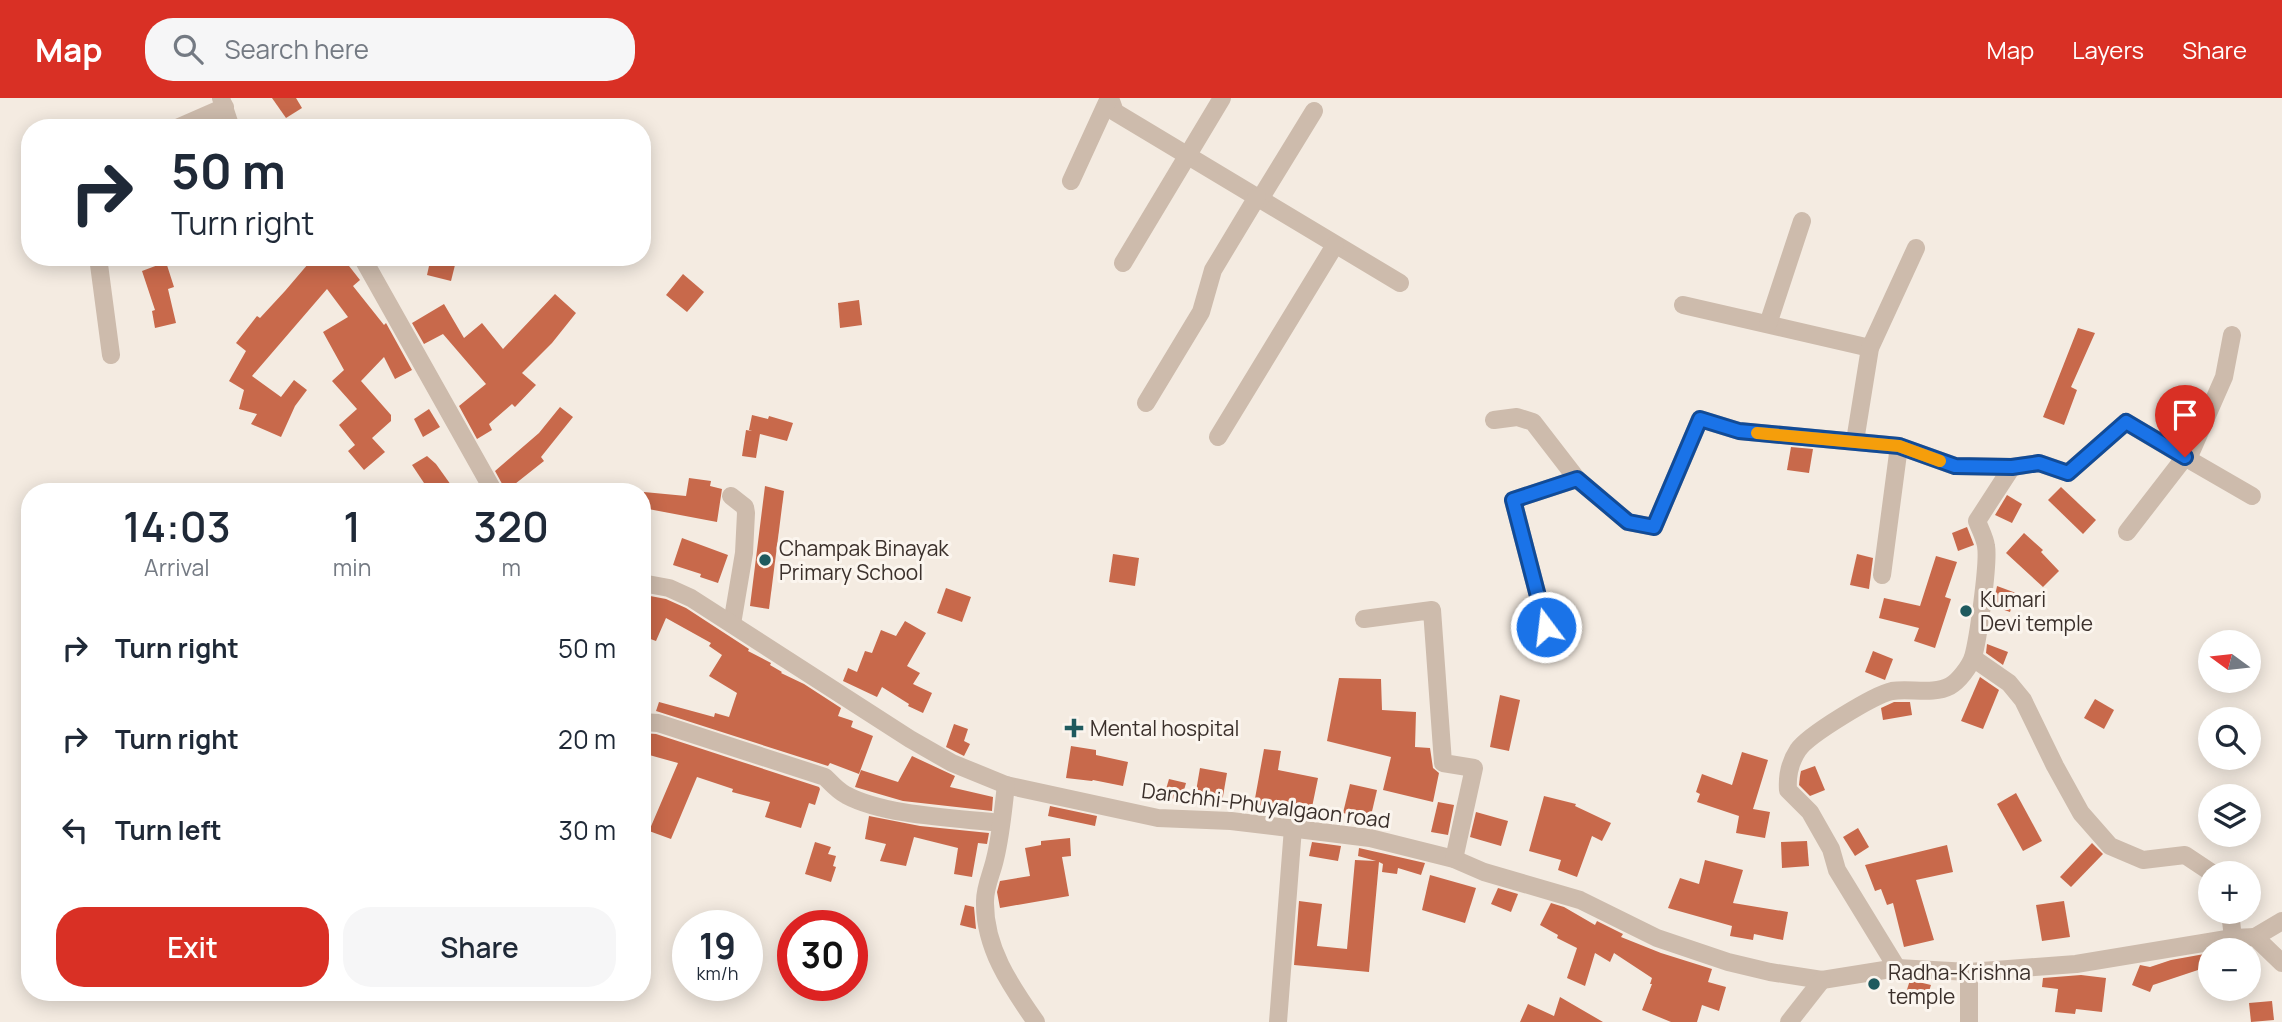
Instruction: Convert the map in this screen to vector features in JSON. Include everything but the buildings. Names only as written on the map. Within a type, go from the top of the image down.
[{"type":"street","points":[[1110,98],[1115,112],[1400,284]]},
{"type":"street","points":[[1071,181],[1110,98]]},
{"type":"street","points":[[1123,263],[1222,98]]},
{"type":"street","points":[[194,119],[223,103]]},
{"type":"street","points":[[1146,403],[1201,312],[1213,270],[1314,111]]},
{"type":"street","points":[[1768,324],[1802,221]]},
{"type":"street","points":[[1218,437],[1335,245]]},
{"type":"street","points":[[1855,442],[1870,348],[1916,248]]},
{"type":"street","points":[[99,266],[111,355]]},
{"type":"street","points":[[367,266],[489,483]]},
{"type":"street","points":[[1683,305],[1870,348]]},
{"type":"street","points":[[2127,532],[2187,458],[2224,377],[2232,335]]},
{"type":"street","points":[[1494,420],[1517,416],[1534,422],[1577,479],[1628,522],[1654,527],[1700,419],[1739,431],[1899,446],[1955,466],[2012,467],[2039,463],[2068,473],[2126,422],[2252,496]]},
{"type":"street","points":[[1882,575],[1899,446]]},
{"type":"street","points":[[1897,968],[1837,870],[1831,849],[1810,812],[1788,790],[1788,771],[1803,744],[1857,707],[1894,691],[1930,690],[1950,686],[1965,670],[1973,658],[1987,546],[1977,521],[2012,467]]},
{"type":"street","points":[[1546,627],[1513,500],[1577,479]]},
{"type":"street","points":[[731,496],[745,507],[746,513],[744,553],[732,624]]},
{"type":"street","name":"Danchhi-Phuyalgaon road","points":[[651,585],[669,588],[691,598],[920,745],[952,763],[1006,785],[1158,818],[1231,821],[1370,838],[1454,859],[1484,872],[1580,900],[1657,938],[1728,962],[1770,972],[1822,980],[1897,968],[1969,972],[2076,964],[2233,937],[2255,937]]},
{"type":"street","points":[[1364,619],[1432,610],[1443,763],[1474,768],[1454,859]]},
{"type":"street","points":[[1973,658],[2009,683],[2022,700],[2081,813],[2110,846],[2143,860],[2185,855],[2198,864]]},
{"type":"street","points":[[651,723],[825,777],[844,794],[864,802],[963,820],[1001,823]]},
{"type":"street","points":[[1006,785],[995,861],[985,897],[985,917],[1004,973],[1015,994],[1036,1022]]},
{"type":"street","points":[[1278,1022],[1293,828]]},
{"type":"street","points":[[2282,921],[2255,937],[2282,963]]},
{"type":"street","points":[[2231,924],[2233,937]]},
{"type":"street","points":[[1969,972],[1969,1022]]},
{"type":"street","points":[[1789,1022],[1822,980]]},
{"type":"slow traffic","points":[[1757,433],[1899,446],[1940,461]]},
{"type":"place","name":"Champak Binayak Primary School","points":[[765,560]]},
{"type":"place","name":"Kumari Devi temple","points":[[1966,611]]},
{"type":"place","name":"Mental hospital","points":[[1074,728]]},
{"type":"place","name":"Radha-Krishna temple","points":[[1874,984]]},
{"type":"route","points":[[1546,627],[1513,500],[1577,479],[1628,522],[1654,527],[1700,419],[1739,431],[1899,446],[1955,466],[2012,467],[2039,463],[2068,473],[2126,422],[2185,457]]}]
